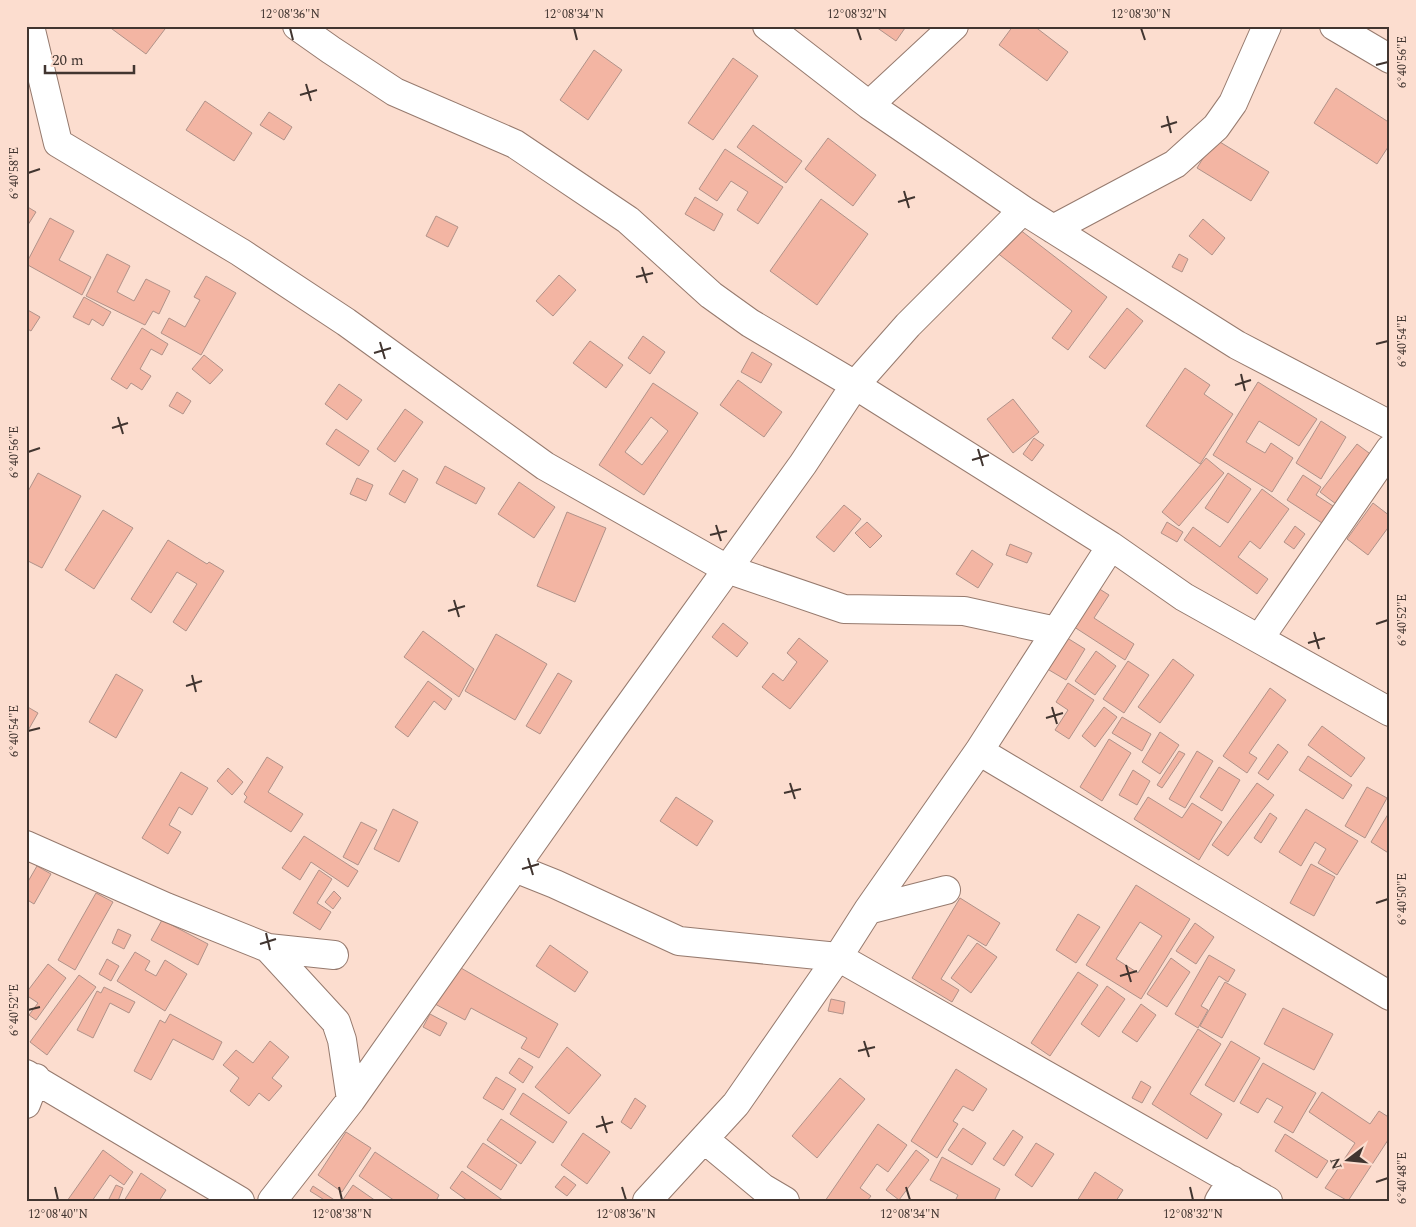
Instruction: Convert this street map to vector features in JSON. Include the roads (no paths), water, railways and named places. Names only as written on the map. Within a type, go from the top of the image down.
[{"type":"street","points":[[297,26],[395,92],[515,144],[628,220],[719,301],[750,323],[855,385],[1111,546],[1184,597],[1390,712]]},
{"type":"street","points":[[767,26],[869,105],[1023,210],[1237,345],[1390,425]]},
{"type":"street","points":[[869,105],[954,26]]},
{"type":"street","points":[[1053,229],[1175,164],[1216,127],[1233,103],[1267,26]]},
{"type":"street","points":[[1334,26],[1390,59]]},
{"type":"street","points":[[28,27],[58,143],[240,252],[346,322],[545,466],[727,570],[844,609],[964,611],[1056,631]]},
{"type":"street","points":[[272,1201],[351,1100],[514,868],[803,464],[855,385],[908,325],[1023,210]]},
{"type":"street","points":[[1259,639],[1390,449]]},
{"type":"street","points":[[647,1201],[736,1104],[979,751],[1111,546]]},
{"type":"street","points":[[979,751],[1390,996]]},
{"type":"street","points":[[26,845],[166,907],[268,948],[334,955]]},
{"type":"street","points":[[514,868],[555,884],[678,941],[838,957],[1226,1190],[1268,1201]]},
{"type":"street","points":[[868,910],[946,890]]},
{"type":"street","points":[[268,948],[336,1022],[342,1040],[351,1100]]},
{"type":"street","points":[[26,1104],[31,1076],[240,1201]]},
{"type":"street","points":[[704,1139],[762,1188],[785,1201]]}]
